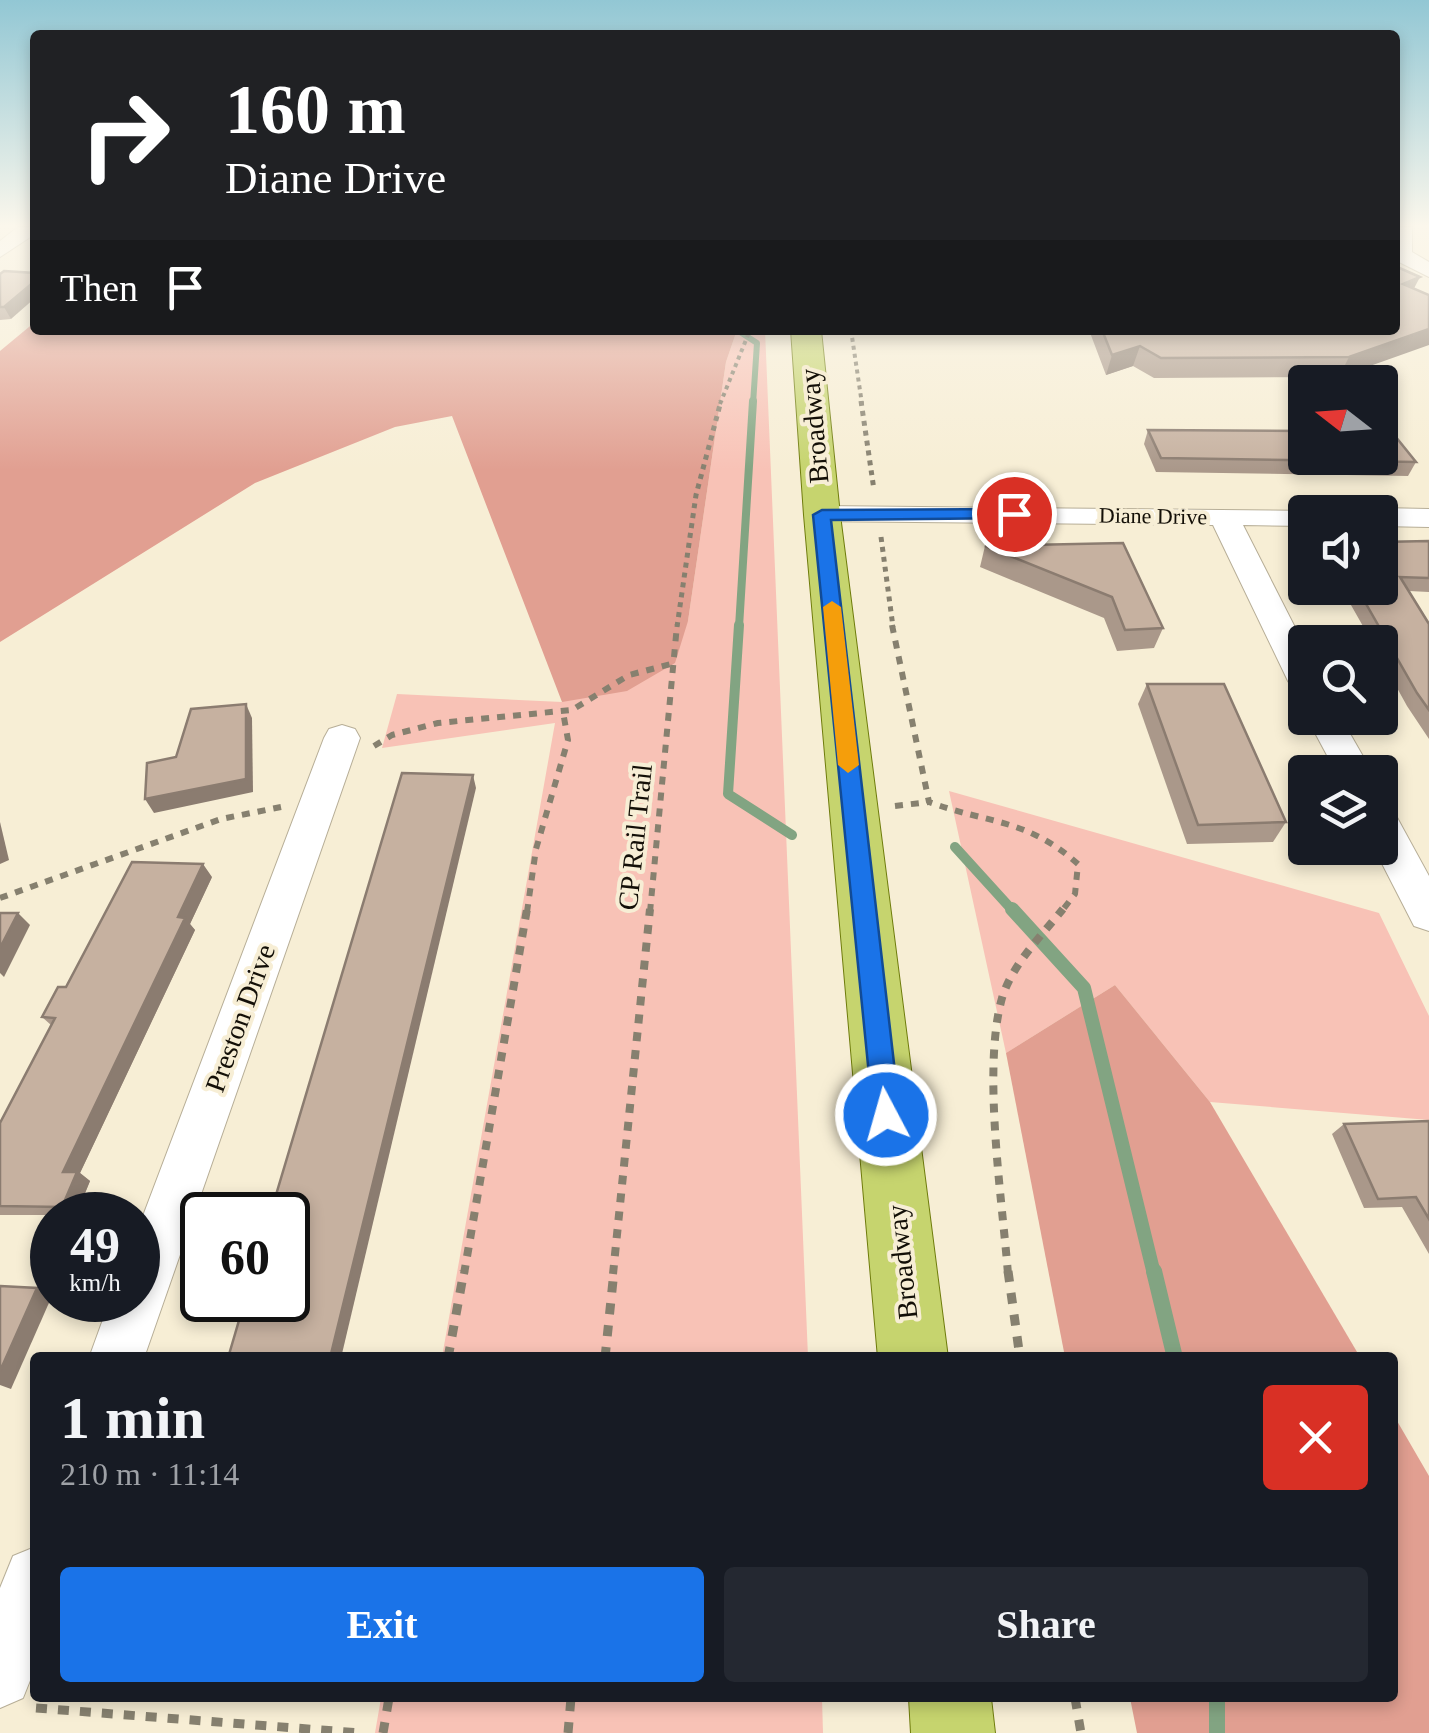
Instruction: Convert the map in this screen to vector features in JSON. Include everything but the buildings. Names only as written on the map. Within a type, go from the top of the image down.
[{"type":"main road","name":"Broadway","points":[[806,335],[822,515],[912,1352]]},
{"type":"main road","points":[[950,1702],[954,1733]]},
{"type":"street","name":"Diane Drive","points":[[822,515],[1288,518]]},
{"type":"street","points":[[1224,518],[1288,647]]},
{"type":"street","points":[[1398,518],[1429,518]]},
{"type":"street","name":"Preston Drive","points":[[160,1236],[342,738]]},
{"type":"street","points":[[1398,856],[1429,914]]},
{"type":"street","name":"Preston Drive","points":[[118,1352],[129,1322]]},
{"type":"street","points":[[10,1690],[21,1593]]},
{"type":"path","name":"CP Rail Trail","points":[[606,1352],[675,663],[700,462],[731,366],[747,335]]},
{"type":"path","points":[[851,335],[890,614],[928,802],[951,811],[1000,819],[1050,839],[1078,864],[1074,894],[1025,956],[1002,995],[994,1040],[998,1152],[1019,1352]]},
{"type":"path","points":[[0,898],[138,852],[220,819],[270,812],[324,788],[386,737],[475,718],[563,712],[596,700],[638,671],[675,663]]},
{"type":"path","points":[[449,1352],[507,1041],[536,850],[568,740],[563,712]]},
{"type":"path","points":[[108,1702],[360,1733]]},
{"type":"path","points":[[383,1733],[388,1702]]},
{"type":"path","points":[[568,1733],[571,1702]]},
{"type":"path","points":[[1077,1702],[1081,1733]]},
{"type":"shaded area","points":[[30,326],[30,335],[735,335],[726,362],[688,621],[675,663],[627,691],[562,702],[452,416],[395,427],[255,483],[0,642],[0,351]]},
{"type":"shaded area","points":[[735,335],[765,335],[808,1352],[443,1352],[555,723],[382,748],[397,694],[562,702],[688,621],[726,362]]},
{"type":"shaded area","points":[[949,791],[1379,913],[1429,1016],[1429,1120],[1210,1102],[1115,985],[1006,1053]]},
{"type":"shaded area","points":[[1115,985],[1210,1102],[1357,1352],[1064,1352],[1006,1053]]},
{"type":"shaded area","points":[[1398,1423],[1429,1476],[1429,1733],[1137,1733],[1131,1702],[1398,1702]]},
{"type":"shaded area","points":[[380,1702],[822,1702],[823,1733],[375,1733]]},
{"type":"waterway","points":[[745,335],[757,343],[753,404]]},
{"type":"waterway","points":[[739,627],[753,401]]},
{"type":"waterway","points":[[739,625],[728,794],[792,835]]},
{"type":"waterway","points":[[955,847],[1014,912]]},
{"type":"waterway","points":[[1012,909],[1084,988],[1154,1274]]},
{"type":"waterway","points":[[1154,1271],[1174,1352]]},
{"type":"waterway","points":[[1217,1702],[1217,1733]]},
{"type":"slow traffic","points":[[832,607],[848,765]]},
{"type":"route","points":[[886,1115],[822,515],[1014,514]]}]
